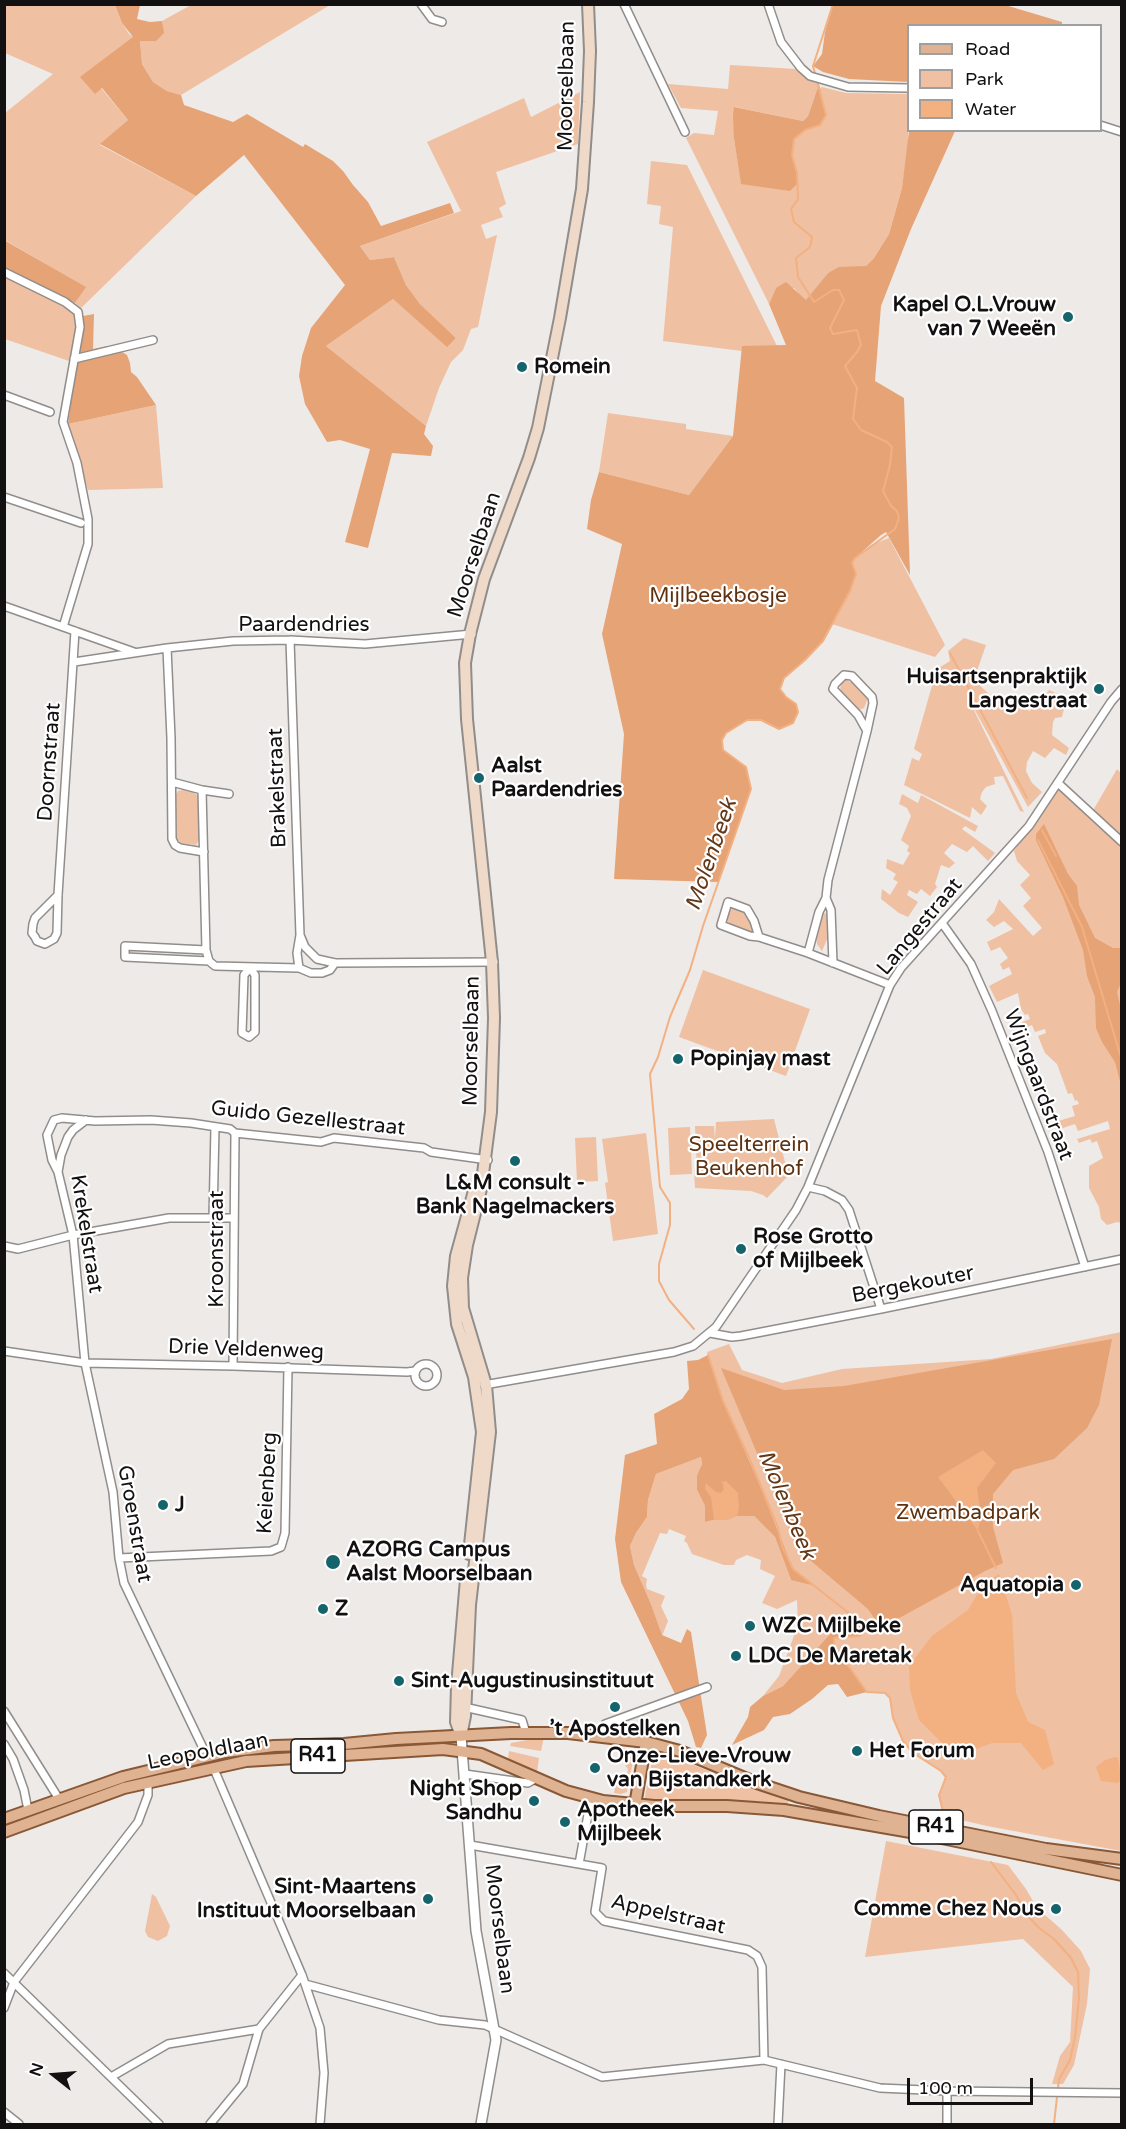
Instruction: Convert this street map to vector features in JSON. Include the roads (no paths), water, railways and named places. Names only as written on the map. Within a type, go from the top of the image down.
[{"type":"main road","name":"Moorselbaan","points":[[461,1736],[470,1605],[490,1432],[463,1308],[462,1294],[466,1251],[478,1188],[487,1160],[493,1078],[494,962],[465,690],[465,663],[484,579],[538,428],[560,318],[584,168],[590,51],[588,4]]},
{"type":"main road","name":"Moorselbaan","points":[[461,1736],[456,1722],[459,1649],[482,1432],[481,1386]]},
{"type":"main road","name":"R41","points":[[461,1736],[568,1733],[646,1742],[694,1756],[757,1783],[826,1803],[1025,1845],[1122,1859]]},
{"type":"main road","name":"Leopoldlaan","points":[[4,1819],[123,1777],[205,1757],[274,1746],[365,1743],[461,1736]]},
{"type":"main road","points":[[634,1805],[646,1742]]},
{"type":"main road","name":"Leopoldlaan","points":[[4,1832],[102,1795],[148,1786],[246,1761],[443,1749],[462,1751]]},
{"type":"main road","name":"R41","points":[[462,1751],[493,1758],[566,1791],[591,1798],[634,1805],[734,1806],[797,1812],[1122,1875]]},
{"type":"street","points":[[421,4],[432,19],[442,22]]},
{"type":"street","points":[[624,4],[685,132]]},
{"type":"street","points":[[768,4],[781,42],[810,76],[848,87],[907,88]]},
{"type":"street","points":[[1102,125],[1122,132]]},
{"type":"street","points":[[4,272],[65,302],[78,312],[80,327],[63,422],[82,486],[88,519],[88,544],[63,627]]},
{"type":"street","points":[[74,359],[153,340]]},
{"type":"street","points":[[4,395],[50,412]]},
{"type":"street","points":[[4,497],[81,523]]},
{"type":"street","name":"Paardendries","points":[[4,606],[134,652]]},
{"type":"street","name":"Doornstraat","points":[[58,895],[35,918],[33,924],[34,937],[45,944],[54,939],[57,933],[75,631]]},
{"type":"street","name":"Paardendries","points":[[74,662],[134,652],[233,641],[290,640],[364,644],[472,634]]},
{"type":"street","name":"Brakelstraat","points":[[290,640],[300,935],[297,953],[299,968]]},
{"type":"street","points":[[167,648],[172,838],[175,845],[204,852]]},
{"type":"street","points":[[808,953],[819,912],[826,898],[828,880],[867,731],[873,703],[872,697],[852,676],[844,675],[834,688],[858,715],[867,731]]},
{"type":"street","name":"Langestraat","points":[[481,1386],[674,1352],[693,1346],[722,1320],[784,1228],[808,1187],[890,985],[901,968],[1029,826],[1122,689]]},
{"type":"street","points":[[172,782],[229,794]]},
{"type":"street","points":[[1058,783],[1122,842]]},
{"type":"street","points":[[202,790],[208,961]]},
{"type":"street","points":[[826,898],[831,910],[833,963]]},
{"type":"street","points":[[759,937],[747,909],[728,902],[721,925],[808,953],[890,985]]},
{"type":"street","name":"Wijngaardstraat","points":[[942,923],[970,964],[992,1011],[1048,1152],[1085,1267]]},
{"type":"street","points":[[300,935],[304,947],[325,962],[494,962]]},
{"type":"street","points":[[206,950],[126,946],[125,957],[208,961],[215,966],[299,968],[311,974],[330,970],[335,963]]},
{"type":"street","points":[[250,968],[255,975],[255,1032],[249,1037],[242,1033],[244,975],[250,968]]},
{"type":"street","name":"Guido Gezellestraat","points":[[58,1172],[47,1141],[54,1120],[62,1118],[95,1121],[151,1120],[321,1142],[334,1138],[345,1139],[424,1148],[431,1152],[487,1160]]},
{"type":"street","name":"Krekelstraat","points":[[85,1363],[73,1235],[58,1172],[68,1137],[86,1120]]},
{"type":"street","name":"Kroonstraat","points":[[213,1218],[215,1127]]},
{"type":"street","name":"Kroonstraat","points":[[233,1366],[235,1132]]},
{"type":"street","points":[[808,1187],[825,1191],[842,1200],[849,1210],[881,1309]]},
{"type":"street","points":[[4,1246],[18,1249],[73,1235],[169,1218],[234,1218]]},
{"type":"street","name":"Bergekouter","points":[[710,1333],[732,1337],[1122,1259]]},
{"type":"street","points":[[4,1351],[85,1363]]},
{"type":"street","name":"Drie Veldenweg","points":[[85,1363],[288,1367],[415,1373]]},
{"type":"street","name":"Groenstraat","points":[[85,1363],[113,1492],[119,1558],[124,1583],[205,1757]]},
{"type":"street","name":"Keienberg","points":[[119,1558],[271,1551],[281,1546],[285,1533],[288,1367]]},
{"type":"street","points":[[600,1736],[605,1724],[707,1687]]},
{"type":"street","points":[[464,1707],[522,1720],[526,1733]]},
{"type":"street","points":[[4,1711],[59,1799]]},
{"type":"street","name":"Moorselbaan","points":[[461,1736],[476,1931],[485,1992],[496,2040],[481,2124]]},
{"type":"street","points":[[4,1744],[13,1759],[24,1790],[28,1810]]},
{"type":"street","points":[[214,1769],[302,1975],[320,2028],[324,2092],[320,2124]]},
{"type":"street","points":[[465,1774],[528,1784],[537,1778]]},
{"type":"street","points":[[4,2008],[14,1982],[138,1822],[144,1810],[148,1786]]},
{"type":"street","points":[[579,1864],[591,1798]]},
{"type":"street","name":"Appelstraat","points":[[470,1845],[602,1868],[595,1912],[603,1921],[748,1950],[757,1956],[762,1967],[764,2061]]},
{"type":"street","points":[[4,1973],[159,2124]]},
{"type":"street","points":[[210,2124],[243,2084],[259,2029],[302,1975]]},
{"type":"street","points":[[305,1984],[439,2020],[485,2025],[602,2077],[764,2061],[880,2088],[946,2091],[1122,2092]]},
{"type":"street","points":[[111,2078],[168,2044],[259,2029]]},
{"type":"street","points":[[778,2124],[781,2064]]},
{"type":"street","points":[[946,2091],[947,2124]]},
{"type":"street","points":[[4,2112],[19,2124]]},
{"type":"water","points":[[983,1450],[996,1463],[977,1488],[981,1514],[978,1531],[938,1477]]},
{"type":"water","points":[[726,1481],[738,1493],[737,1516],[727,1520],[714,1520],[711,1497],[705,1489],[706,1483],[716,1492],[721,1493],[724,1489],[722,1482]]},
{"type":"water","points":[[999,1574],[1012,1615],[1016,1693],[1028,1722],[1045,1730],[1054,1764],[1043,1770],[1021,1743],[992,1743],[973,1750],[944,1745],[919,1720],[910,1690],[909,1666],[932,1636],[968,1610],[983,1585]]},
{"type":"water","points":[[1118,1758],[1121,1779],[1118,1783],[1101,1781],[1096,1767],[1105,1760]]},
{"type":"waterway","name":"Molenbeek","points":[[694,1329],[669,1300],[659,1281],[659,1264],[670,1225],[670,1203],[660,1187],[650,1074],[690,970],[751,789],[746,767],[723,750],[722,740],[726,733],[747,720],[761,720],[779,729],[793,723],[798,712],[796,704],[780,689],[784,678],[823,641],[850,591],[856,574],[852,563],[855,558],[895,529],[899,518],[897,511],[891,506],[883,491],[892,447],[887,442],[861,430],[853,419],[857,388],[845,366],[861,345],[857,330],[833,334],[830,328],[844,300],[839,290],[833,290],[814,302],[798,277],[796,258],[810,247],[812,237],[794,222],[791,209],[798,199],[797,173],[792,155],[794,139],[805,130],[820,125],[826,115],[813,66],[833,4]]},
{"type":"waterway","points":[[950,653],[1027,798]]},
{"type":"waterway","points":[[1042,830],[1056,856]]},
{"type":"waterway","points":[[1038,840],[1082,927],[1122,1061]]},
{"type":"waterway","name":"Molenbeek","points":[[708,1355],[723,1401],[750,1460],[793,1569],[860,1622],[864,1631],[860,1636],[834,1638],[834,1646],[867,1692],[885,1693],[890,1698],[893,1718],[903,1741],[913,1753],[941,1771],[946,1777],[939,1795],[944,1816]]},
{"type":"waterway","points":[[978,1531],[996,1568]]},
{"type":"waterway","name":"Molenbeek","points":[[991,1862],[1016,1895],[1027,1915],[1054,1939],[1071,1958],[1078,1972],[1079,1999],[1075,2037],[1070,2060],[1059,2079],[1054,2124]]},
{"type":"place","name":"Kapel O.L.Vrouw van 7 Weeën","points":[[1068,317]]},
{"type":"place","name":"Romein","points":[[522,367]]},
{"type":"place","name":"Huisartsenpraktijk Langestraat","points":[[1099,689]]},
{"type":"place","name":"Aalst Paardendries","points":[[479,778]]},
{"type":"place","name":"Popinjay mast","points":[[678,1059]]},
{"type":"place","name":"L&M consult - Bank Nagelmackers","points":[[515,1161]]},
{"type":"place","name":"Rose Grotto of Mijlbeek","points":[[741,1249]]},
{"type":"place","name":"J","points":[[163,1505]]},
{"type":"place","name":"AZORG Campus Aalst Moorselbaan","points":[[333,1562]]},
{"type":"place","name":"Aquatopia","points":[[1076,1585]]},
{"type":"place","name":"Z","points":[[323,1609]]},
{"type":"place","name":"WZC Mijlbeke","points":[[750,1626]]},
{"type":"place","name":"LDC De Maretak","points":[[736,1656]]},
{"type":"place","name":"Sint-Augustinusinstituut","points":[[399,1681]]},
{"type":"place","name":"’t Apostelken","points":[[615,1707]]},
{"type":"place","name":"Het Forum","points":[[857,1751]]},
{"type":"place","name":"Onze-Lieve-Vrouw van Bijstandkerk","points":[[595,1768]]},
{"type":"place","name":"Night Shop Sandhu","points":[[534,1801]]},
{"type":"place","name":"Apotheek Mijlbeek","points":[[565,1822]]},
{"type":"place","name":"Sint-Maartens Instituut Moorselbaan","points":[[428,1899]]},
{"type":"place","name":"Comme Chez Nous","points":[[1056,1909]]},
{"type":"park label","name":"Mijlbeekbosje","points":[[718,596]]},
{"type":"park label","name":"Speelterrein Beukenhof","points":[[749,1157]]},
{"type":"park label","name":"Zwembadpark","points":[[968,1513]]}]
